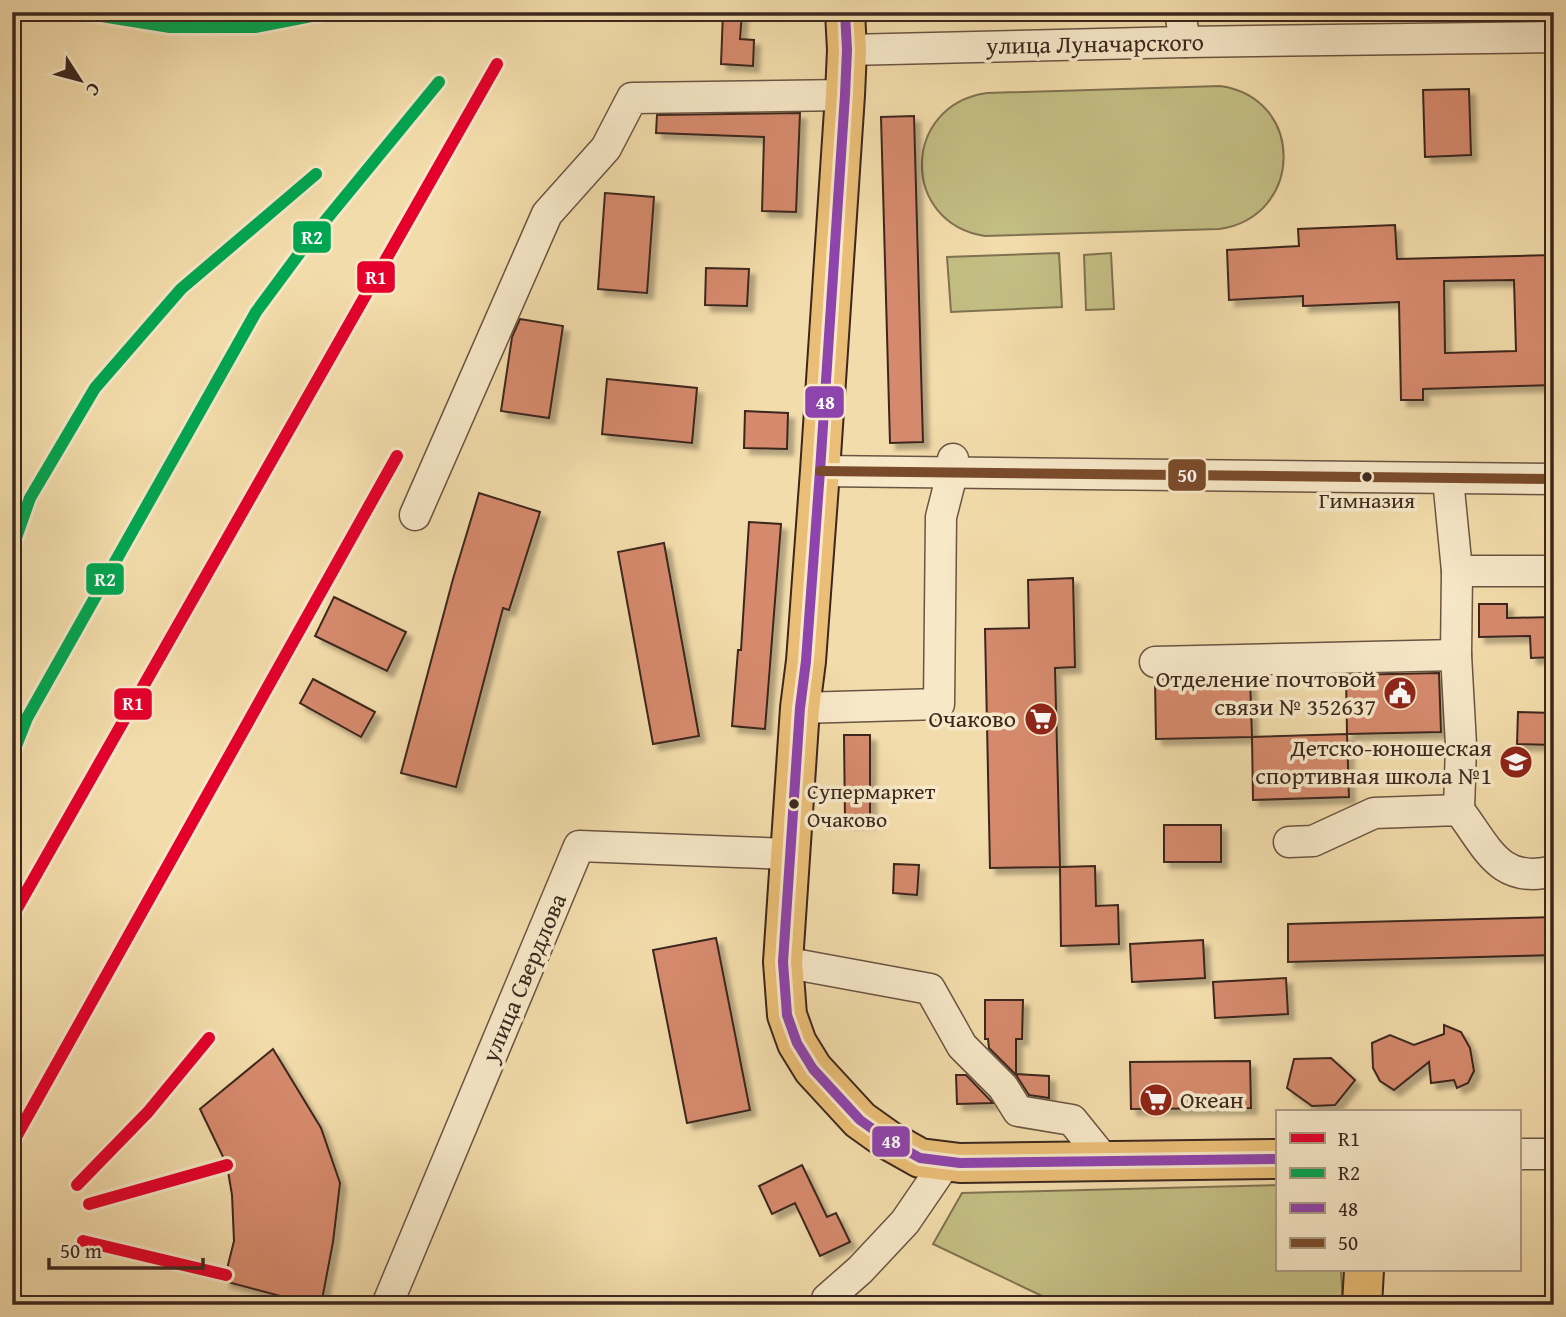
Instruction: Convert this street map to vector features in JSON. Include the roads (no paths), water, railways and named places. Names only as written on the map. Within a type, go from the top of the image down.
[{"type":"main road","points":[[845,12],[845,95],[783,962],[787,1015],[797,1043],[813,1069],[860,1120],[920,1158],[960,1163],[1276,1159]]},
{"type":"main road","points":[[1362,1305],[1364,1272]]},
{"type":"street","points":[[1180,12],[1185,42]]},
{"type":"street","name":"улица Луначарского","points":[[847,50],[1554,37]]},
{"type":"street","points":[[415,515],[547,214],[606,148],[632,97],[845,95]]},
{"type":"street","points":[[953,466],[1554,463]]},
{"type":"street","points":[[820,464],[1448,479],[1554,479]]},
{"type":"street","points":[[800,708],[939,704],[941,517],[953,466]]},
{"type":"street","points":[[1448,479],[1457,571],[1456,655],[1461,745],[1459,810],[1501,866],[1521,875],[1554,871]]},
{"type":"street","points":[[1457,571],[1554,571]]},
{"type":"street","points":[[1155,662],[1456,655]]},
{"type":"street","points":[[1289,842],[1313,841],[1374,813],[1459,810]]},
{"type":"street","name":"улица Свердлова","points":[[387,1305],[579,846],[790,854]]},
{"type":"street","points":[[783,962],[930,989],[962,1046],[1003,1087],[1018,1111],[1072,1120],[1106,1162]]},
{"type":"street","points":[[1520,1154],[1554,1154]]},
{"type":"street","points":[[827,1299],[860,1270],[905,1222],[946,1161]]},
{"type":"place","name":"Гимназия","points":[[1367,477]]},
{"type":"place","name":"Отделение почтовой связи № 352637","points":[[1400,693]]},
{"type":"place","name":"Очаково","points":[[1041,719]]},
{"type":"place","name":"Детско-юношеская спортивная школа №1","points":[[1516,762]]},
{"type":"place","name":"Супермаркет Очаково","points":[[794,804]]},
{"type":"place","name":"Океан","points":[[1156,1100]]}]
